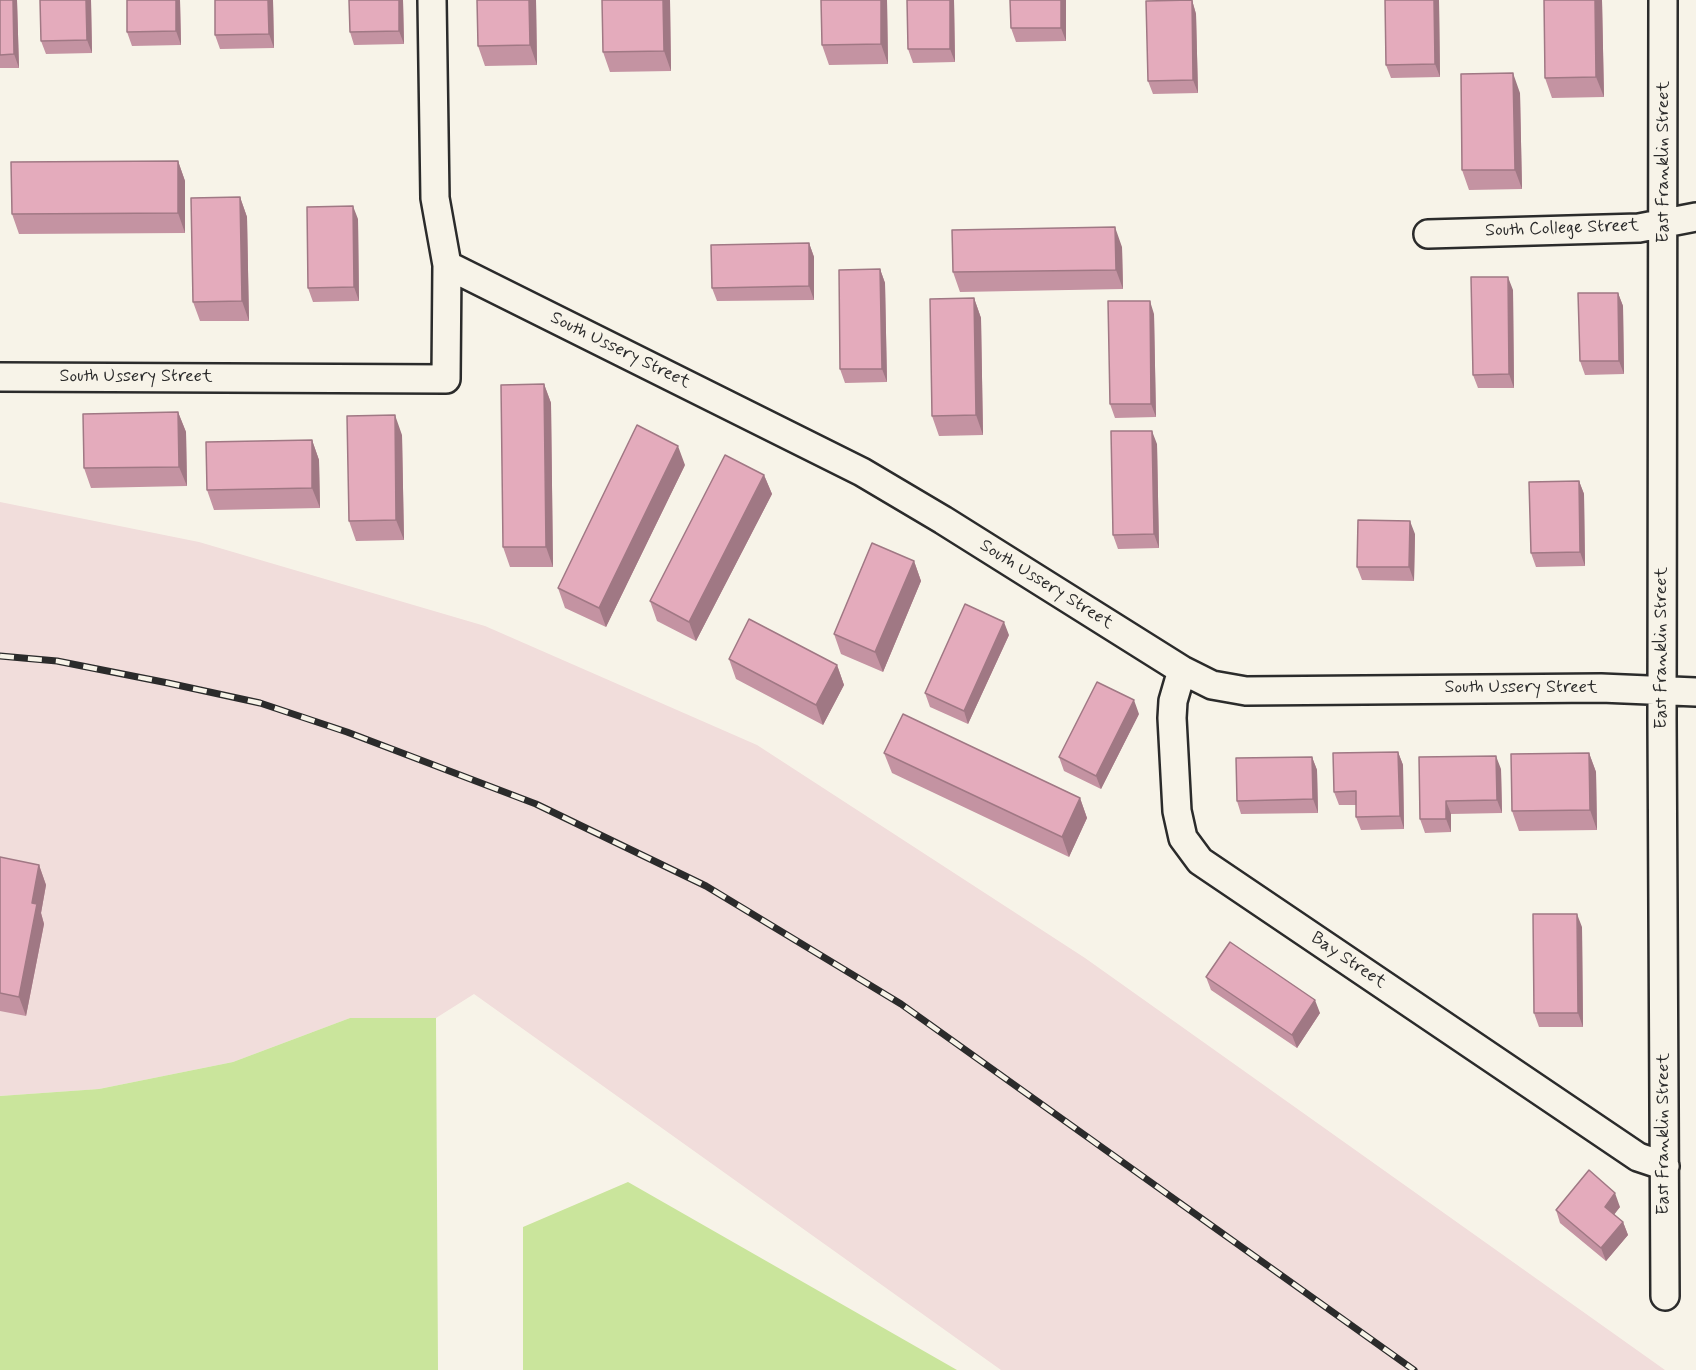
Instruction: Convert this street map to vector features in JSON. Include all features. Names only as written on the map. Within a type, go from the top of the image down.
[{"type":"street","name":"South Ussery Street","points":[[0,377],[446,379],[447,266],[435,198],[432,0]]},
{"type":"street","name":"East Franklin Street","points":[[1664,0],[1662,689],[1665,1296]]},
{"type":"street","name":"South College Street","points":[[1428,234],[1640,228],[1696,217]]},
{"type":"street","name":"South Ussery Street","points":[[447,266],[862,472],[1182,670],[1212,685],[1245,691],[1662,689],[1696,692]]},
{"type":"street","name":"Bay Street","points":[[1182,670],[1173,701],[1172,718],[1177,811],[1183,838],[1200,861],[1638,1157],[1665,1166]]},
{"type":"shaded area","points":[[0,502],[199,542],[485,626],[757,745],[1085,958],[1665,1370],[1001,1370],[474,994],[436,1018],[350,1018],[233,1062],[99,1089],[0,1096]]},
{"type":"green space","points":[[350,1018],[436,1018],[438,1370],[0,1370],[0,1096],[99,1089],[233,1062]]},
{"type":"green space","points":[[628,1182],[957,1370],[523,1370],[523,1227]]},
{"type":"building","points":[[0,0],[13,0],[14,54],[0,55]]},
{"type":"building","points":[[40,0],[86,0],[87,40],[41,41]]},
{"type":"building","points":[[127,0],[176,0],[176,31],[127,32]]},
{"type":"building","points":[[215,0],[268,0],[269,34],[215,35]]},
{"type":"building","points":[[349,0],[399,0],[399,31],[350,32]]},
{"type":"building","points":[[477,0],[529,0],[530,45],[478,46]]},
{"type":"building","points":[[602,0],[663,0],[664,51],[603,52]]},
{"type":"building","points":[[821,0],[881,0],[881,44],[822,45]]},
{"type":"building","points":[[907,0],[950,0],[950,49],[908,49]]},
{"type":"building","points":[[1010,0],[1061,0],[1061,28],[1011,28]]},
{"type":"building","points":[[1192,0],[1193,80],[1148,81],[1146,1]]},
{"type":"building","points":[[1385,0],[1434,0],[1435,64],[1386,65]]},
{"type":"building","points":[[1544,0],[1595,0],[1596,77],[1545,78]]},
{"type":"building","points":[[1513,73],[1515,170],[1462,170],[1461,74]]},
{"type":"building","points":[[178,161],[178,213],[12,214],[11,162]]},
{"type":"building","points":[[240,197],[242,301],[193,302],[191,198]]},
{"type":"building","points":[[353,206],[354,287],[308,288],[307,207]]},
{"type":"building","points":[[1115,227],[1116,270],[953,272],[952,230]]},
{"type":"building","points":[[809,243],[809,286],[712,288],[711,245]]},
{"type":"building","points":[[880,269],[882,369],[840,369],[839,270]]},
{"type":"building","points":[[1471,277],[1508,277],[1509,374],[1473,375]]},
{"type":"building","points":[[1578,293],[1618,293],[1619,361],[1580,361]]},
{"type":"building","points":[[974,298],[976,415],[932,416],[930,299]]},
{"type":"building","points":[[1108,301],[1150,301],[1151,404],[1110,404]]},
{"type":"building","points":[[544,384],[546,547],[503,547],[501,385]]},
{"type":"building","points":[[178,412],[179,467],[84,468],[83,414]]},
{"type":"building","points":[[395,415],[396,520],[349,521],[347,416]]},
{"type":"building","points":[[637,425],[678,446],[599,608],[558,588]]},
{"type":"building","points":[[1111,431],[1152,431],[1154,534],[1113,535]]},
{"type":"building","points":[[312,440],[312,488],[207,490],[206,442]]},
{"type":"building","points":[[725,455],[764,475],[689,622],[650,601]]},
{"type":"building","points":[[1579,481],[1580,552],[1531,553],[1529,482]]},
{"type":"building","points":[[1358,520],[1410,521],[1409,567],[1357,567]]},
{"type":"building","points":[[872,543],[914,561],[875,652],[834,634]]},
{"type":"building","points":[[965,604],[1004,622],[964,711],[925,693]]},
{"type":"building","points":[[749,619],[837,665],[816,705],[729,659]]},
{"type":"building","points":[[1097,682],[1134,700],[1096,776],[1059,757]]},
{"type":"building","points":[[903,714],[1080,798],[1062,837],[884,753]]},
{"type":"building","points":[[1398,752],[1400,816],[1356,817],[1356,791],[1334,792],[1333,753]]},
{"type":"building","points":[[1589,753],[1590,810],[1512,811],[1511,754]]},
{"type":"building","points":[[1496,756],[1497,800],[1446,801],[1446,819],[1420,819],[1419,757]]},
{"type":"building","points":[[1312,757],[1313,799],[1237,801],[1236,758]]},
{"type":"building","points":[[0,857],[39,865],[32,903],[37,904],[19,997],[0,993]]},
{"type":"building","points":[[1533,914],[1577,914],[1578,1013],[1534,1013]]},
{"type":"building","points":[[1230,942],[1315,1000],[1292,1035],[1206,977]]},
{"type":"building","points":[[1589,1170],[1615,1193],[1605,1207],[1623,1222],[1601,1248],[1556,1210]]},
{"type":"railway","points":[[0,656],[57,661],[260,703],[347,732],[536,804],[706,886],[901,1004],[1414,1370]]}]
